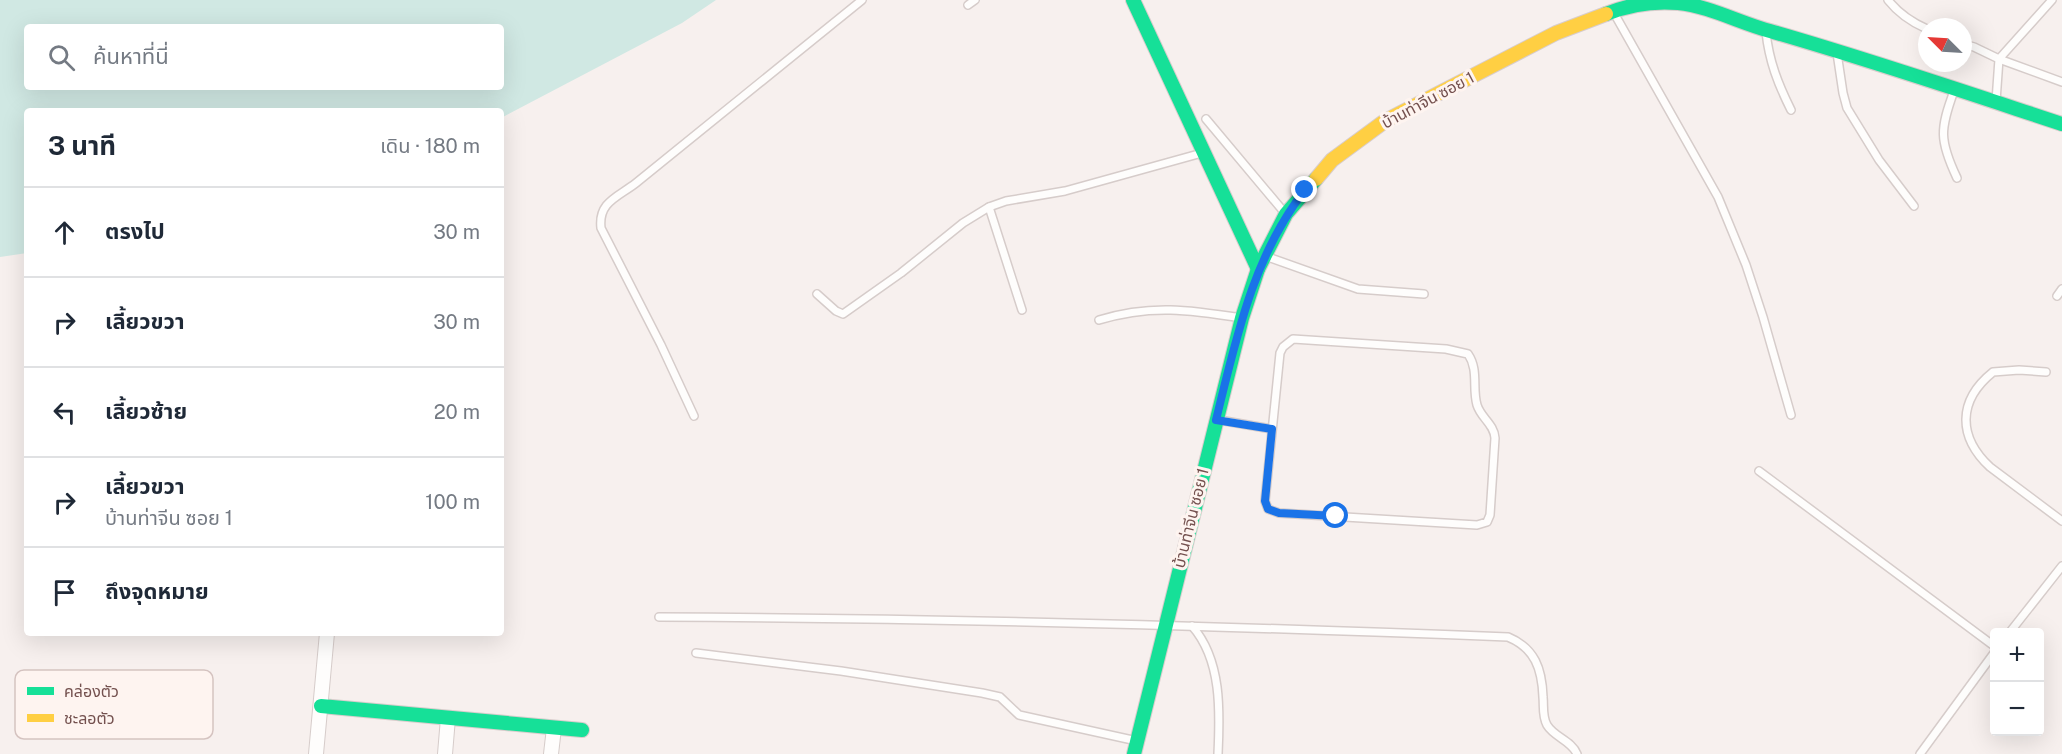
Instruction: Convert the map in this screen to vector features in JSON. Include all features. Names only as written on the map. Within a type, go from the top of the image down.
[{"type":"street","points":[[1133,0],[1258,270]]},
{"type":"street","name":"บ้านท่าจีน ซอย 1","points":[[1136,748],[1242,318],[1258,270],[1286,214],[1332,160],[1385,121],[1556,33],[1640,3],[1678,3],[1836,50],[2062,124]]},
{"type":"street","points":[[316,754],[327,636]]},
{"type":"street","points":[[321,706],[582,730]]},
{"type":"street","points":[[445,754],[448,718]]},
{"type":"street","points":[[551,754],[554,728]]},
{"type":"lane","points":[[694,416],[661,345],[601,228],[600,217],[603,207],[636,183],[862,0]]},
{"type":"lane","points":[[1888,0],[1895,10],[1918,25]]},
{"type":"lane","points":[[1996,103],[2000,59],[2052,0]]},
{"type":"lane","points":[[1613,11],[1718,197],[1749,276],[1791,415]]},
{"type":"lane","points":[[1765,30],[1772,69],[1791,110]]},
{"type":"lane","points":[[1972,46],[2062,81]]},
{"type":"lane","points":[[1836,50],[1843,93],[1848,108],[1879,160],[1914,206]]},
{"type":"lane","points":[[1955,88],[1943,120],[1943,137],[1947,156],[1957,178]]},
{"type":"lane","points":[[1206,118],[1286,214]]},
{"type":"lane","points":[[817,294],[836,311],[843,314],[849,312],[963,223],[989,207],[1006,201],[1065,191],[1204,153]]},
{"type":"lane","points":[[989,207],[1022,310]]},
{"type":"lane","points":[[1265,256],[1358,289],[1424,294]]},
{"type":"lane","points":[[2057,296],[2062,289]]},
{"type":"lane","points":[[1099,320],[1132,312],[1174,309],[1242,318]]},
{"type":"lane","points":[[1293,339],[1446,349],[1468,354],[1474,367],[1476,403],[1495,433],[1489,518],[1483,524],[1477,525],[1272,512],[1265,505],[1272,429],[1280,353],[1282,346],[1293,339]]},
{"type":"lane","points":[[2046,372],[2019,370],[1993,372],[1977,389],[1968,406],[1965,420],[1970,441],[1990,468],[2062,521]]},
{"type":"lane","points":[[1216,420],[1272,429]]},
{"type":"lane","points":[[1759,471],[1990,642]]},
{"type":"lane","points":[[2014,628],[2062,566]]},
{"type":"lane","points":[[659,617],[1165,624],[1508,638],[1520,642],[1535,659],[1541,676],[1544,715],[1547,724],[1553,732],[1575,749],[1577,754]]},
{"type":"lane","points":[[1192,626],[1199,634],[1218,688],[1220,712],[1218,754]]},
{"type":"lane","points":[[696,653],[841,671],[982,693],[1000,697],[1019,715],[1136,748]]},
{"type":"lane","points":[[1920,754],[1990,660]]},
{"type":"water","points":[[0,0],[716,0],[682,23],[504,116],[504,108],[24,108],[24,253],[0,257]]},
{"type":"traffic: fast","points":[[1133,0],[1258,269]]},
{"type":"traffic: fast","points":[[1606,14],[1650,3],[1690,5],[2062,124]]},
{"type":"traffic: fast","points":[[1134,754],[1242,318],[1258,269],[1286,214],[1316,179]]},
{"type":"traffic: fast","points":[[321,706],[582,730]]},
{"type":"traffic: slow","points":[[1316,179],[1332,160],[1385,121],[1556,33],[1606,14]]},
{"type":"route","points":[[1305,190],[1286,214],[1258,270],[1242,318],[1216,420],[1272,429],[1265,501],[1268,509],[1279,513],[1336,516]]}]
